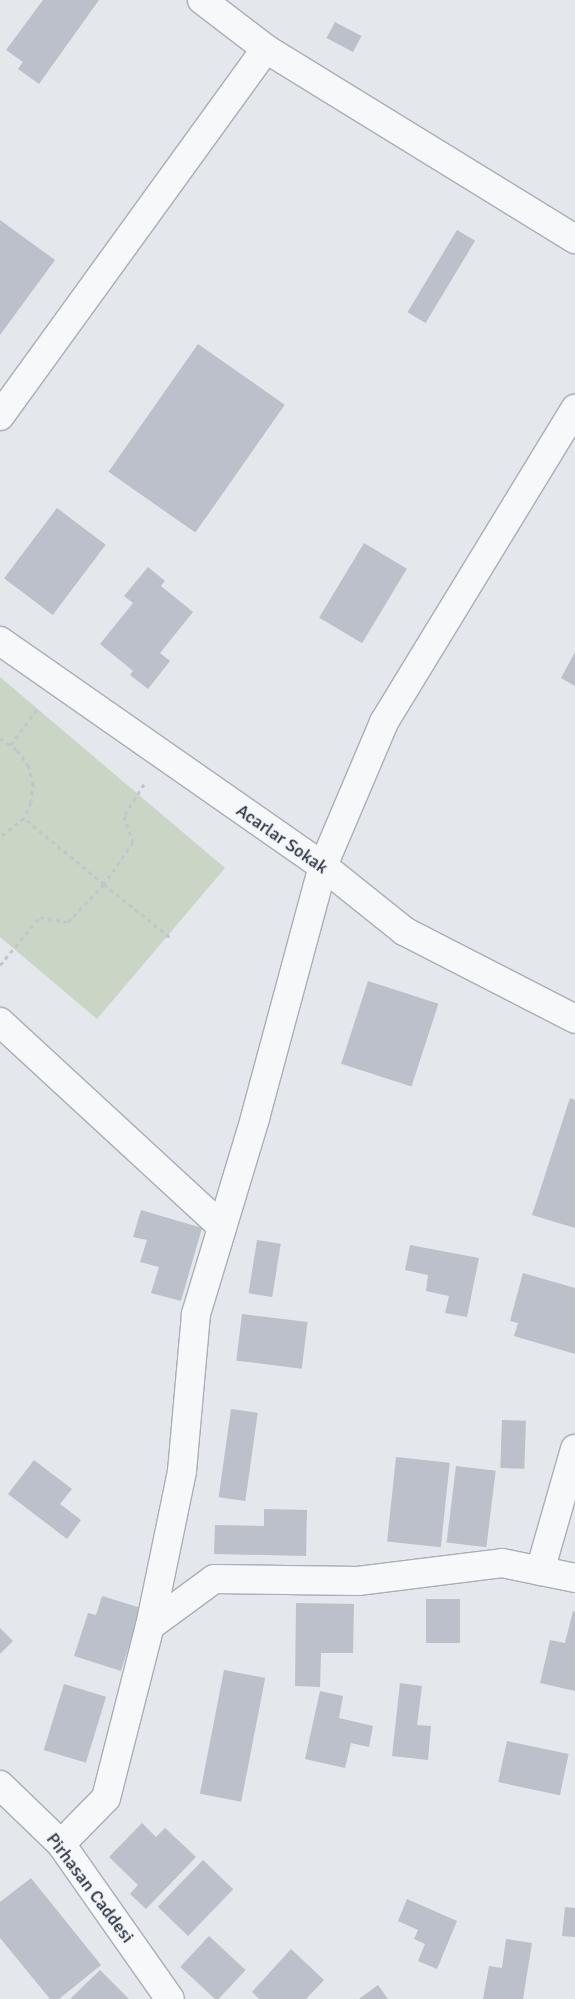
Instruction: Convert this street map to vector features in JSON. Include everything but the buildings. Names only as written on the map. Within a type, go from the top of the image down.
[{"type":"street","points":[[202,0],[266,49],[575,239]]},
{"type":"street","points":[[0,416],[266,49]]},
{"type":"street","points":[[61,1844],[106,1798],[150,1626],[182,1472],[196,1314],[323,866],[384,722],[575,409]]},
{"type":"street","name":"Acarlar Sokak","points":[[0,640],[323,866],[404,931],[575,1019]]},
{"type":"street","points":[[0,1022],[222,1227]]},
{"type":"street","points":[[540,1571],[575,1449]]},
{"type":"street","points":[[150,1626],[214,1579],[358,1581],[502,1563],[575,1578]]},
{"type":"street","name":"Pirhasan Caddesi","points":[[0,1785],[61,1844],[166,1997]]},
{"type":"path","points":[[11,745],[58,681]]},
{"type":"path","points":[[0,738],[11,745],[28,765],[33,783],[31,802],[24,818],[0,837]]},
{"type":"path","points":[[0,965],[40,917],[68,922],[104,884],[132,842],[124,816],[162,754]]},
{"type":"path","points":[[24,818],[172,939]]},
{"type":"green space","points":[[0,677],[225,868],[97,1019],[0,937]]}]
